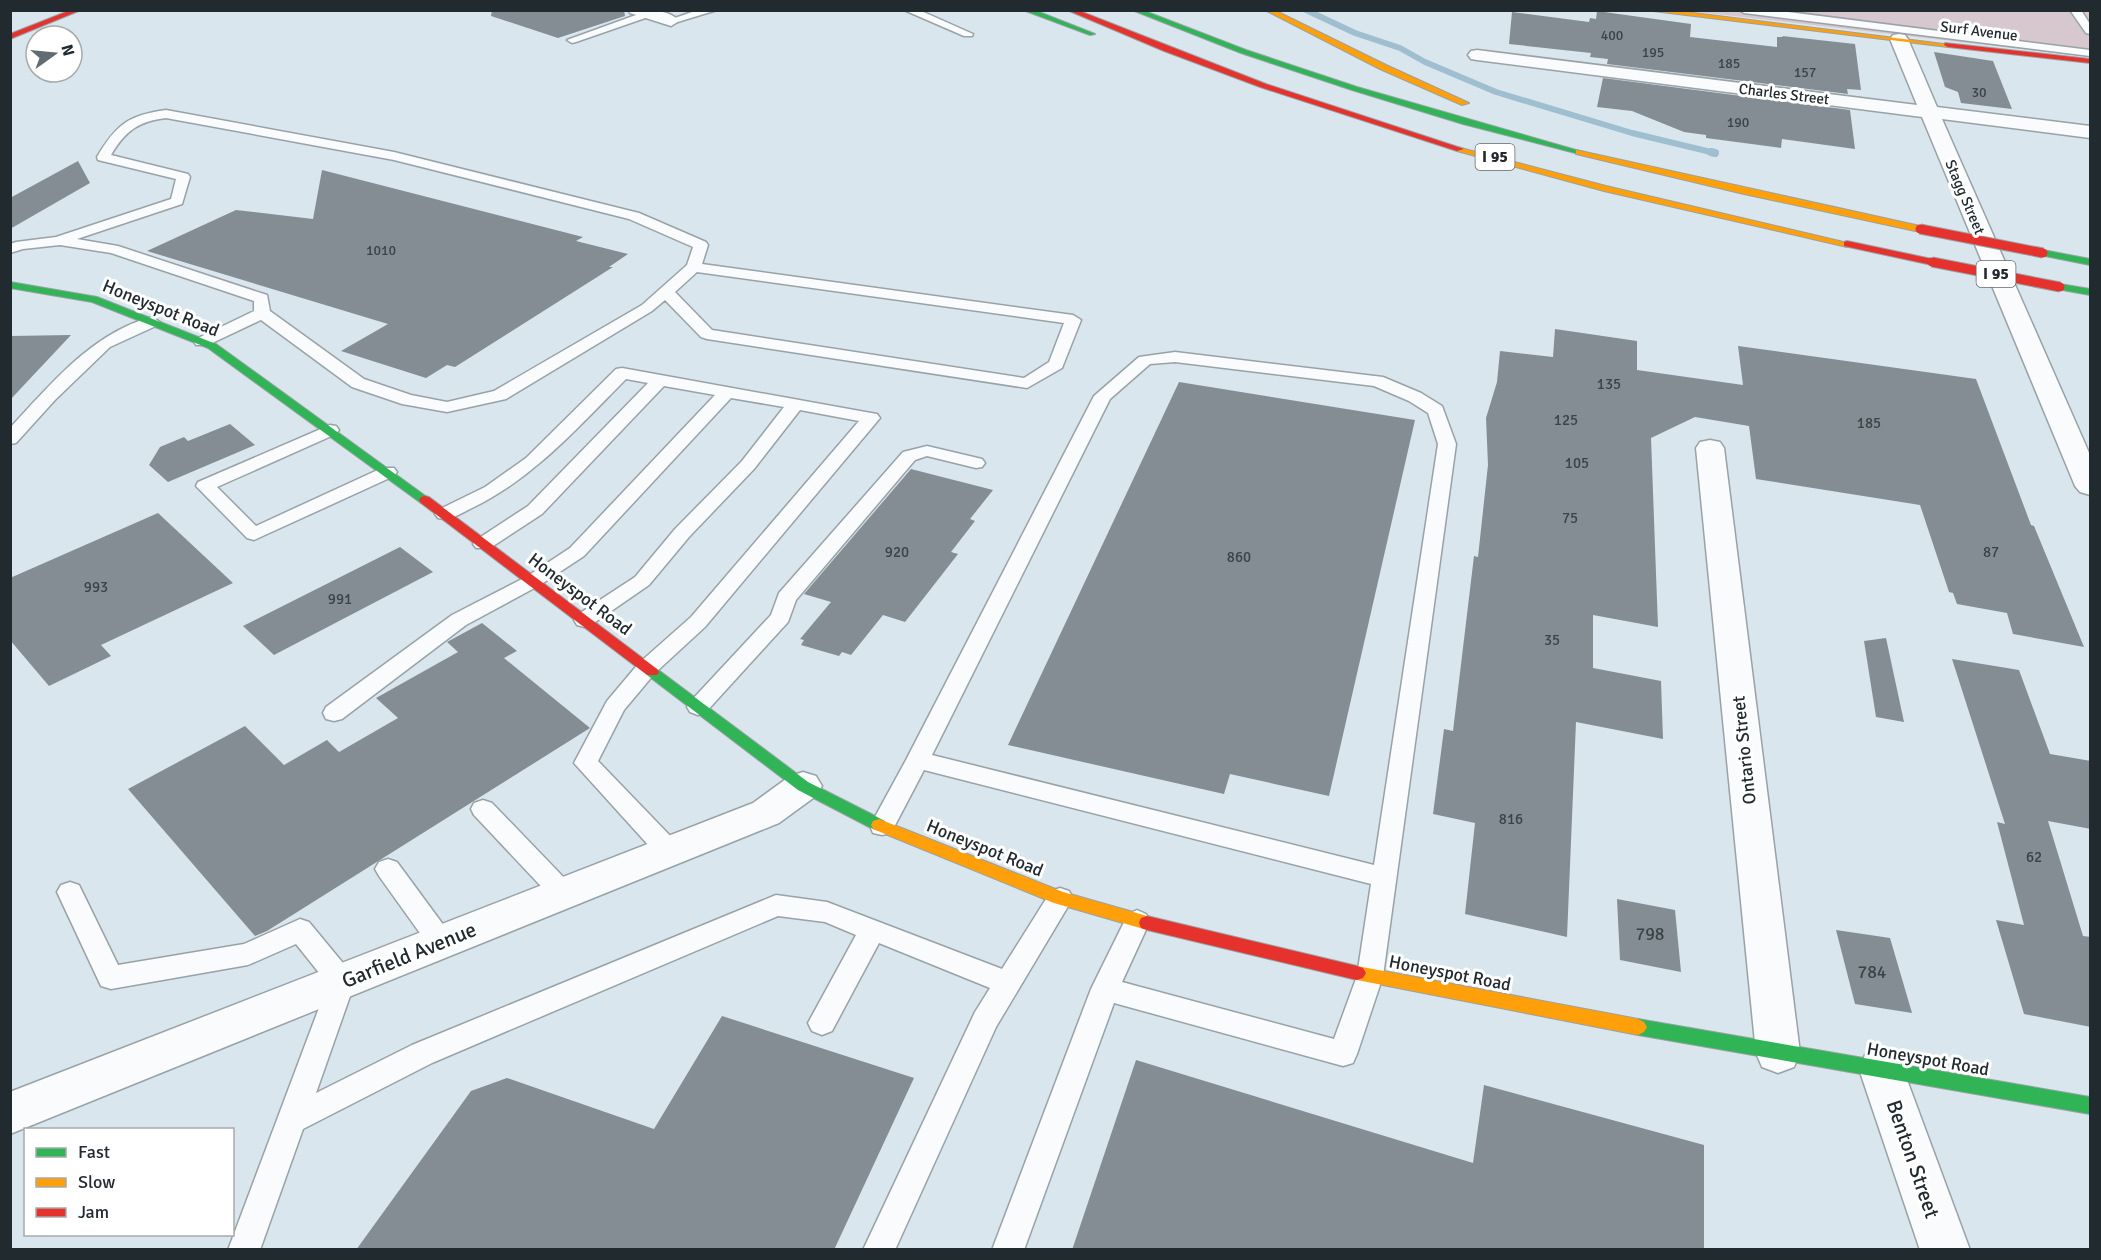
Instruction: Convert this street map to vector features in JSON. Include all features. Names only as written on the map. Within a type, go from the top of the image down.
[{"type":"main road","points":[[10,37],[78,10]]},
{"type":"main road","points":[[1026,10],[1220,79],[1398,130]]},
{"type":"main road","name":"I 95","points":[[1070,10],[1227,74],[1398,130],[1536,169],[1692,208],[1932,261],[2091,292]]},
{"type":"main road","name":"I 95","points":[[1135,10],[1299,71],[1488,128],[1660,172],[1902,226],[2091,262]]},
{"type":"main road","points":[[1268,10],[1383,67],[1474,106]]},
{"type":"main road","name":"Surf Avenue","points":[[1648,10],[2091,61]]},
{"type":"main road","points":[[1505,118],[1568,138],[1902,226]]},
{"type":"main road","name":"Honeyspot Road","points":[[10,285],[94,299],[212,346],[445,514],[803,786],[882,826],[1060,898],[1137,921],[1370,976],[1778,1053],[2091,1106]]},
{"type":"street","points":[[637,15],[671,21]]},
{"type":"street","name":"Stagg Street","points":[[1899,39],[2091,486]]},
{"type":"street","name":"Charles Street","points":[[1477,55],[2091,132]]},
{"type":"street","name":"Ontario Street","points":[[1710,448],[1778,1053]]},
{"type":"street","name":"Garfield Avenue","points":[[10,1113],[766,813],[803,786]]},
{"type":"street","name":"Benton Street","points":[[1881,1069],[1945,1250]]},
{"type":"lane","points":[[671,21],[712,10]]},
{"type":"lane","points":[[909,10],[968,34]]},
{"type":"lane","points":[[1744,10],[2091,53]]},
{"type":"lane","points":[[2075,10],[2091,30]]},
{"type":"lane","points":[[612,16],[637,15]]},
{"type":"lane","points":[[572,40],[637,15]]},
{"type":"lane","points":[[14,246],[58,241],[177,201],[183,177],[103,157],[118,132],[141,116],[165,114],[394,156],[634,216],[701,245],[694,267],[648,308],[500,395],[447,407],[408,400],[358,383],[262,313]]},
{"type":"lane","points":[[58,241],[113,249],[262,298],[262,313]]},
{"type":"lane","points":[[666,292],[707,334],[1027,383],[1056,365],[1073,320],[694,267]]},
{"type":"lane","points":[[202,342],[262,313]]},
{"type":"lane","points":[[10,439],[49,396],[104,344],[152,322]]},
{"type":"lane","points":[[882,826],[918,760],[1103,396],[1145,360],[1175,357],[1377,381],[1415,397],[1436,410],[1446,444],[1370,976],[1343,1054],[1105,989]]},
{"type":"lane","points":[[445,514],[492,491],[532,462],[622,373],[871,418],[698,622],[647,668],[615,706],[586,763],[669,851]]},
{"type":"lane","points":[[483,544],[535,510],[660,380]]},
{"type":"lane","points":[[334,713],[459,620],[533,581],[577,552],[726,392]]},
{"type":"lane","points":[[584,620],[642,581],[682,533],[748,465],[796,404]]},
{"type":"lane","points":[[330,430],[205,486],[254,534],[388,472]]},
{"type":"lane","points":[[698,707],[781,617],[786,598],[909,456],[927,451],[976,463]]},
{"type":"lane","points":[[918,760],[1384,876]]},
{"type":"lane","points":[[483,809],[563,893]]},
{"type":"lane","points":[[388,869],[441,942]]},
{"type":"lane","points":[[70,892],[111,978],[248,954],[300,930],[342,982],[294,1119],[244,1250]]},
{"type":"lane","points":[[879,1250],[985,1020],[1060,898]]},
{"type":"lane","points":[[294,1119],[422,1054],[776,904],[827,912],[1008,982]]},
{"type":"lane","points":[[1008,1250],[1105,989],[1137,921]]},
{"type":"lane","points":[[822,1023],[873,929]]},
{"type":"shaded area","points":[[1690,11],[2090,11],[2090,57]]},
{"type":"building","points":[[492,10],[624,10],[625,16],[558,38],[491,16]]},
{"type":"building","points":[[1597,11],[1691,24],[1690,37],[1777,47],[1777,37],[1782,36],[1855,44],[1861,90],[1847,89],[1848,94],[1607,64],[1608,59],[1590,57],[1591,53],[1509,44],[1512,12],[1589,22],[1590,18],[1596,19]]},
{"type":"building","points":[[1934,52],[1993,61],[2012,109],[1961,103],[1958,92],[1945,87]]},
{"type":"building","points":[[1603,78],[1850,110],[1855,149],[1782,139],[1781,148],[1706,138],[1706,135],[1684,132],[1632,111],[1597,107]]},
{"type":"building","points":[[78,161],[90,183],[10,229],[10,198]]},
{"type":"building","points":[[322,170],[583,237],[576,241],[628,254],[609,267],[613,267],[455,367],[447,365],[426,378],[341,351],[388,324],[147,251],[236,210],[313,219]]},
{"type":"building","points":[[1555,329],[1637,341],[1637,370],[1743,385],[1738,346],[1976,379],[2031,525],[2034,526],[2084,647],[2013,634],[2007,613],[1957,604],[1953,593],[1949,592],[1920,505],[1756,479],[1749,426],[1695,417],[1651,438],[1658,627],[1593,615],[1593,668],[1661,681],[1663,739],[1576,722],[1567,937],[1465,914],[1475,823],[1433,814],[1444,729],[1453,731],[1474,556],[1478,557],[1488,465],[1486,418],[1497,382],[1500,351],[1553,357]]},
{"type":"building","points":[[71,335],[10,400],[10,336]]},
{"type":"building","points":[[1179,382],[1415,420],[1329,796],[1230,774],[1224,794],[1008,745]]},
{"type":"building","points":[[230,424],[255,445],[168,482],[149,465],[160,447],[184,437],[188,441]]},
{"type":"building","points":[[911,469],[993,490],[970,519],[975,521],[951,552],[958,554],[905,622],[883,615],[851,655],[842,652],[839,656],[801,645],[804,640],[800,639],[831,602],[804,594]]},
{"type":"building","points":[[158,513],[233,583],[101,645],[111,656],[49,686],[10,640],[10,578]]},
{"type":"building","points":[[400,547],[433,572],[274,655],[243,626]]},
{"type":"building","points":[[482,623],[517,651],[504,658],[590,728],[267,931],[255,936],[128,789],[245,726],[284,765],[327,740],[339,752],[398,718],[376,698],[458,652],[447,642]]},
{"type":"building","points":[[1886,638],[1904,722],[1876,717],[1864,641]]},
{"type":"building","points":[[1952,659],[2019,670],[2050,754],[2091,761],[2091,829],[2048,821],[2083,936],[2091,937],[2091,1027],[2024,1014],[1996,920],[2024,925],[1997,822],[2005,824]]},
{"type":"building","points":[[1617,899],[1675,910],[1681,972],[1620,960]]},
{"type":"building","points":[[1836,930],[1890,938],[1912,1013],[1855,1004]]},
{"type":"building","points":[[722,1016],[914,1078],[834,1250],[356,1250],[471,1091],[507,1078],[654,1129]]},
{"type":"building","points":[[1136,1060],[1473,1163],[1484,1085],[1704,1145],[1704,1250],[1072,1250]]},
{"type":"waterway","points":[[1306,10],[1355,33],[1400,48],[1425,62],[1496,92],[1632,133],[1715,153],[1711,152]]},
{"type":"traffic: fast","points":[[1026,10],[1092,34]]},
{"type":"traffic: fast","points":[[1135,10],[1244,52],[1354,89],[1579,152]]},
{"type":"traffic: fast","points":[[2043,253],[2090,262]]},
{"type":"traffic: fast","points":[[10,285],[94,299],[212,346],[425,500]]},
{"type":"traffic: fast","points":[[2060,287],[2090,292]]},
{"type":"traffic: fast","points":[[652,672],[803,786],[879,825]]},
{"type":"traffic: fast","points":[[1638,1027],[2090,1106]]},
{"type":"traffic: slow","points":[[1268,10],[1383,67],[1465,103]]},
{"type":"traffic: slow","points":[[1648,10],[1948,45]]},
{"type":"traffic: slow","points":[[1460,149],[1604,188],[1847,244]]},
{"type":"traffic: slow","points":[[1579,152],[1920,229]]},
{"type":"traffic: slow","points":[[879,825],[1060,898],[1147,923]]},
{"type":"traffic: slow","points":[[1357,973],[1638,1027]]},
{"type":"traffic: jam","points":[[10,37],[78,10]]},
{"type":"traffic: jam","points":[[1070,10],[1263,85],[1460,149]]},
{"type":"traffic: jam","points":[[1948,45],[2090,61]]},
{"type":"traffic: jam","points":[[1920,229],[2043,253]]},
{"type":"traffic: jam","points":[[1847,244],[1932,262]]},
{"type":"traffic: jam","points":[[1932,262],[2060,287]]},
{"type":"traffic: jam","points":[[425,500],[652,672]]},
{"type":"traffic: jam","points":[[1147,923],[1357,973]]}]
